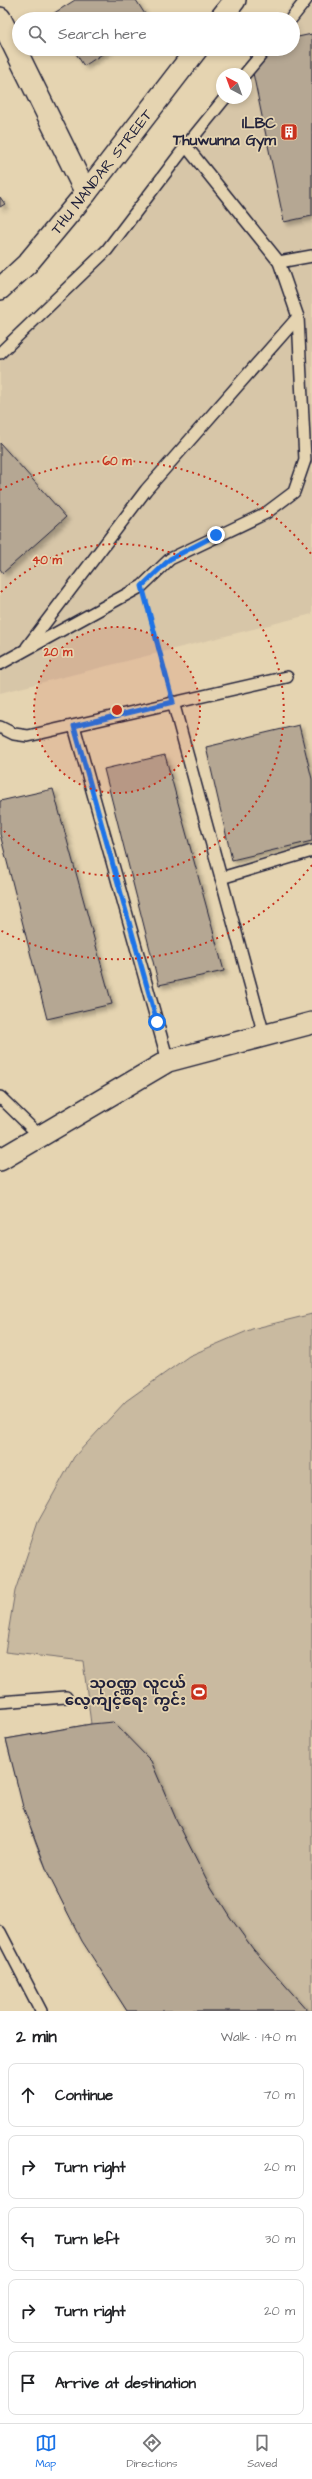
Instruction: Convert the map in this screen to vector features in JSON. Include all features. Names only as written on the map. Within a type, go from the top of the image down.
[{"type":"street","points":[[226,12],[235,0]]},
{"type":"street","points":[[0,18],[12,42]]},
{"type":"street","points":[[19,56],[86,193]]},
{"type":"street","name":"THU NANDAR STREET","points":[[0,289],[28,264],[86,193],[192,56]]},
{"type":"street","points":[[0,1160],[168,1061],[312,1023]]},
{"type":"lane","points":[[296,12],[306,0]]},
{"type":"lane","points":[[250,68],[260,56]]},
{"type":"lane","points":[[0,353],[107,250],[186,146],[220,104]]},
{"type":"lane","points":[[0,664],[142,586],[170,559],[266,513],[294,492],[305,460],[298,318],[279,262],[186,146]]},
{"type":"lane","points":[[279,262],[312,256]]},
{"type":"lane","points":[[25,651],[146,490],[298,318]]},
{"type":"lane","points":[[0,727],[14,734],[28,736],[287,677]]},
{"type":"lane","points":[[173,702],[264,1035]]},
{"type":"lane","points":[[74,726],[168,1061]]},
{"type":"lane","points":[[221,878],[312,851]]},
{"type":"lane","points":[[0,1097],[40,1136]]},
{"type":"lane","points":[[0,1702],[66,1697]]},
{"type":"lane","points":[[0,1932],[41,2011]]},
{"type":"path","points":[[142,586],[173,702]]},
{"type":"shaded area","points":[[295,0],[312,0],[312,614],[0,693],[0,347],[66,289],[216,100],[216,104],[252,104],[252,68],[241,68],[250,56],[300,56],[300,12],[286,12]]},
{"type":"shaded area","name":"သုဝဏ္ဏ လူငယ် လေ့ကျင့်ရေး ကွင်း","points":[[312,1314],[312,2011],[127,2011],[96,1962],[50,1877],[36,1843],[25,1809],[6,1739],[91,1724],[83,1661],[5,1652],[15,1591],[38,1522],[74,1457],[126,1401],[189,1356],[252,1329]]},
{"type":"building","points":[[75,0],[136,0],[144,12],[56,12]]},
{"type":"building","name":"ILBC Thuwunna Gym","points":[[312,34],[312,216],[284,222],[249,56],[300,56],[300,37]]},
{"type":"building","points":[[78,56],[99,56],[84,66]]},
{"type":"building","points":[[0,197],[5,204],[0,207]]},
{"type":"building","points":[[0,443],[66,517],[3,573],[0,569]]},
{"type":"building","points":[[299,725],[312,779],[312,841],[232,860],[206,747]]},
{"type":"building","points":[[165,755],[224,971],[159,985],[104,769]]},
{"type":"building","points":[[53,789],[112,1004],[47,1019],[0,834],[0,801]]},
{"type":"building","points":[[113,1722],[151,1761],[176,1819],[208,1882],[230,1917],[253,1949],[308,2011],[127,2011],[82,1941],[49,1876],[23,1807],[6,1739],[91,1724]]},
{"type":"place","name":"ILBC Thuwunna Gym","points":[[289,132]]},
{"type":"place","name":"သုဝဏ္ဏ လူငယ် လေ့ကျင့်ရေး ကွင်း","points":[[199,1692]]},
{"type":"route","points":[[157,1022],[74,726],[173,702],[142,586],[170,559],[216,535]]}]
